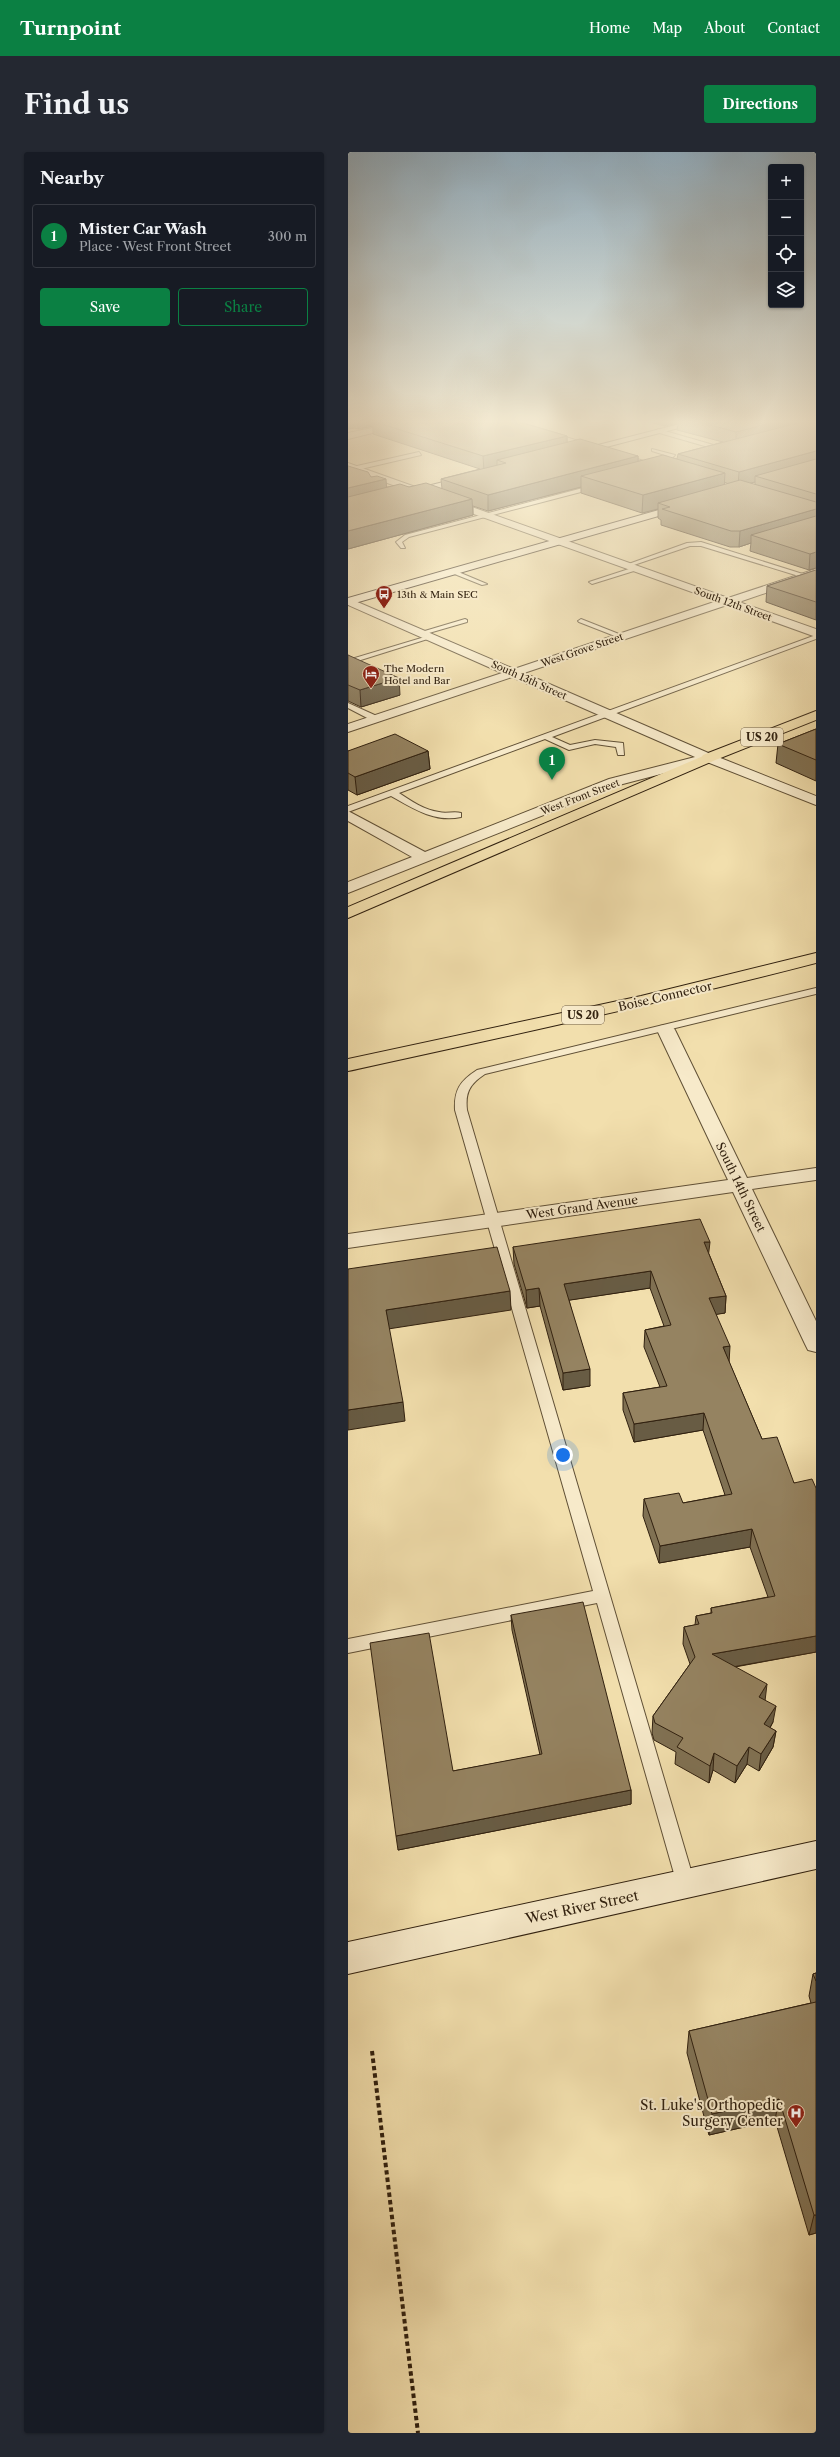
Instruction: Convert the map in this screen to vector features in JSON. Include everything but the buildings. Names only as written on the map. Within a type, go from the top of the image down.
[{"type":"main road","name":"West Front Street","points":[[708,758],[816,715]]},
{"type":"main road","name":"US 20","points":[[348,913],[708,758]]},
{"type":"main road","name":"Boise Connector","points":[[348,1065],[734,980],[816,958]]},
{"type":"street","name":"South 12th Street","points":[[514,525],[816,633]]},
{"type":"street","points":[[348,602],[617,525]]},
{"type":"street","name":"West Grove Street","points":[[348,728],[816,572]]},
{"type":"street","name":"South 13th Street","points":[[348,602],[708,758],[816,801]]},
{"type":"street","name":"South 13th Street","points":[[708,758],[730,776],[816,815]]},
{"type":"street","name":"West Front Street","points":[[348,888],[614,782],[708,758]]},
{"type":"street","points":[[348,815],[425,858]]},
{"type":"street","name":"South 14th Street","points":[[666,1030],[816,1344]]},
{"type":"street","name":"West Grand Avenue","points":[[348,1241],[816,1174]]},
{"type":"street","name":"West River Street","points":[[348,1958],[816,1855]]},
{"type":"lane","points":[[403,547],[399,542],[407,536],[449,525]]},
{"type":"lane","points":[[592,582],[689,544],[710,546],[804,576]]},
{"type":"lane","points":[[732,553],[748,548]]},
{"type":"lane","points":[[454,572],[484,584]]},
{"type":"lane","points":[[348,662],[465,621]]},
{"type":"lane","points":[[581,621],[622,637]]},
{"type":"lane","points":[[348,809],[816,637]]},
{"type":"lane","points":[[348,705],[376,719]]},
{"type":"lane","points":[[546,737],[569,748],[595,742],[614,743],[620,746],[621,753]]},
{"type":"lane","points":[[392,793],[431,814],[446,816],[458,815]]},
{"type":"lane","points":[[686,1884],[461,1110],[460,1095],[466,1082],[481,1072],[666,1030],[816,991]]},
{"type":"lane","points":[[348,1646],[602,1596]]},
{"type":"path","points":[[372,2051],[418,2433]]},
{"type":"place","name":"13th & Main SEC","points":[[384,609]]},
{"type":"place","name":"The Modern Hotel and Bar","points":[[371,689]]},
{"type":"place","name":"Mister Car Wash","points":[[552,780]]},
{"type":"place","name":"St. Luke's Orthopedic Surgery Center","points":[[796,2128]]}]
